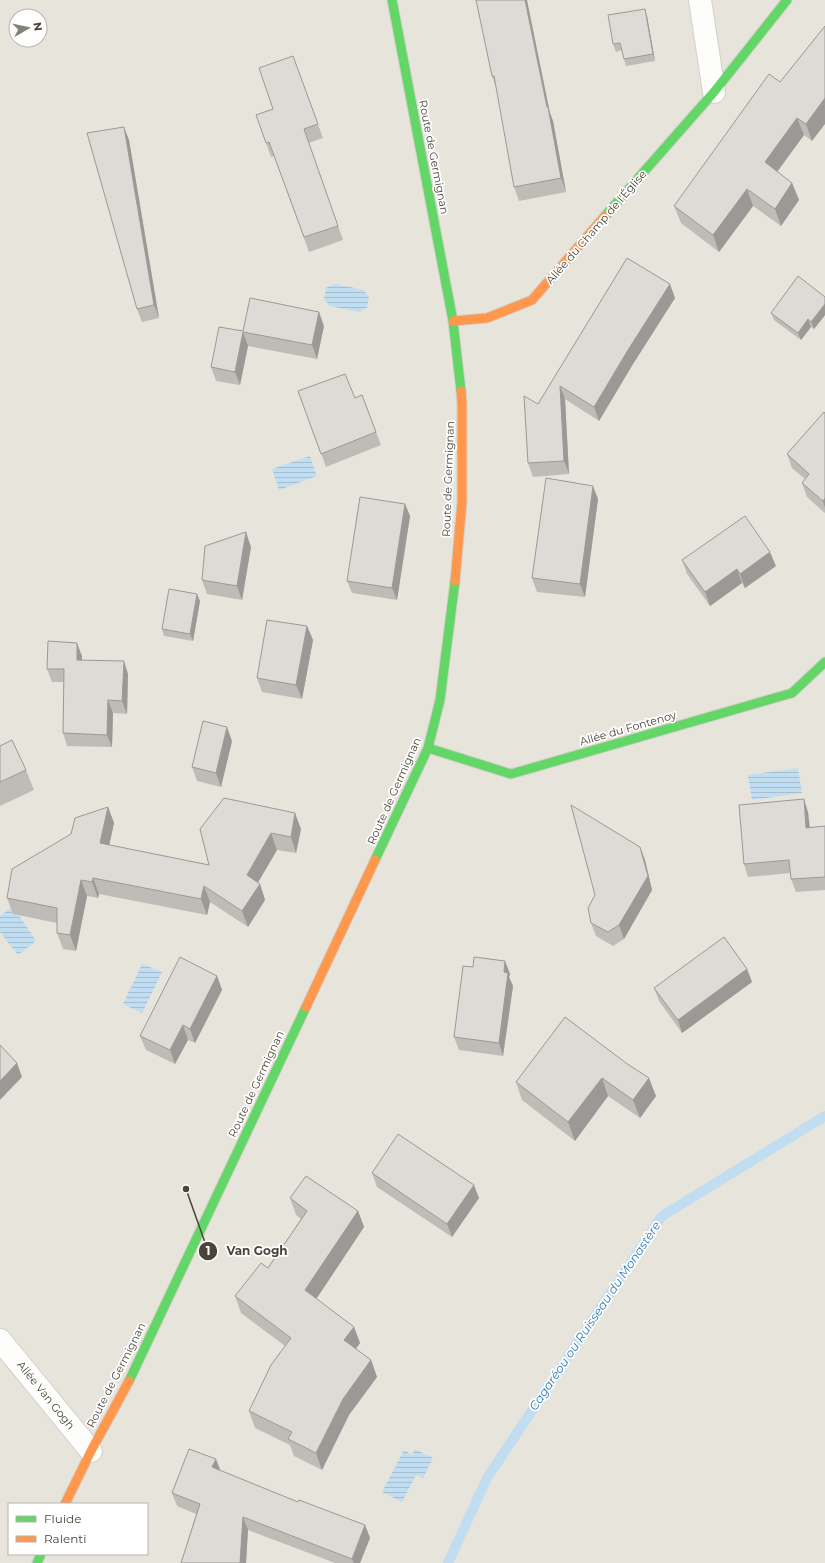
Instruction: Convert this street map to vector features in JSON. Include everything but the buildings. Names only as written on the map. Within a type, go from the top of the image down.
[{"type":"street","name":"Route de Germignan","points":[[66,1503],[91,1451],[141,1356],[428,748],[440,700],[453,601],[462,502],[462,404],[453,321],[392,0]]},
{"type":"street","points":[[700,0],[714,92]]},
{"type":"street","name":"Allée du Champ de l'Église","points":[[453,321],[487,318],[532,300],[714,92],[786,0]]},
{"type":"street","name":"Allée du Fontenoy","points":[[428,748],[511,774],[792,693],[825,662]]},
{"type":"street","name":"Allée Van Gogh","points":[[0,1340],[91,1451]]},
{"type":"shaded area","points":[[0,0],[825,0],[825,1563],[0,1563]]},
{"type":"water","points":[[335,284],[364,290],[369,297],[367,308],[359,312],[330,306],[324,299],[326,288]]},
{"type":"water","points":[[310,456],[317,476],[279,490],[272,469]]},
{"type":"water","points":[[798,768],[802,793],[752,800],[748,775]]},
{"type":"water","points":[[13,906],[36,941],[18,955],[0,932],[0,916]]},
{"type":"water","points":[[142,964],[162,972],[142,1013],[123,1004]]},
{"type":"water","points":[[415,1449],[433,1458],[423,1478],[416,1475],[402,1502],[382,1492],[404,1450],[412,1455]]},
{"type":"waterway","name":"Cagaréou ou Ruisseau du Monastère","points":[[448,1563],[487,1478],[662,1216],[825,1116]]},
{"type":"traffic: fast","points":[[392,0],[453,321],[461,391]]},
{"type":"traffic: fast","points":[[605,216],[714,92],[787,0]]},
{"type":"traffic: fast","points":[[375,860],[428,748],[440,700],[455,581]]},
{"type":"traffic: fast","points":[[428,748],[511,774],[792,693],[825,662]]},
{"type":"traffic: fast","points":[[129,1381],[306,1007]]},
{"type":"traffic: fast","points":[[37,1563],[41,1555]]},
{"type":"traffic: slow","points":[[453,321],[487,318],[532,300],[605,216]]},
{"type":"traffic: slow","points":[[455,581],[462,502],[461,391]]},
{"type":"traffic: slow","points":[[306,1007],[375,860]]},
{"type":"traffic: slow","points":[[65,1503],[91,1451],[129,1381]]},
{"type":"place","name":"Van Gogh","points":[[186,1189]]}]
